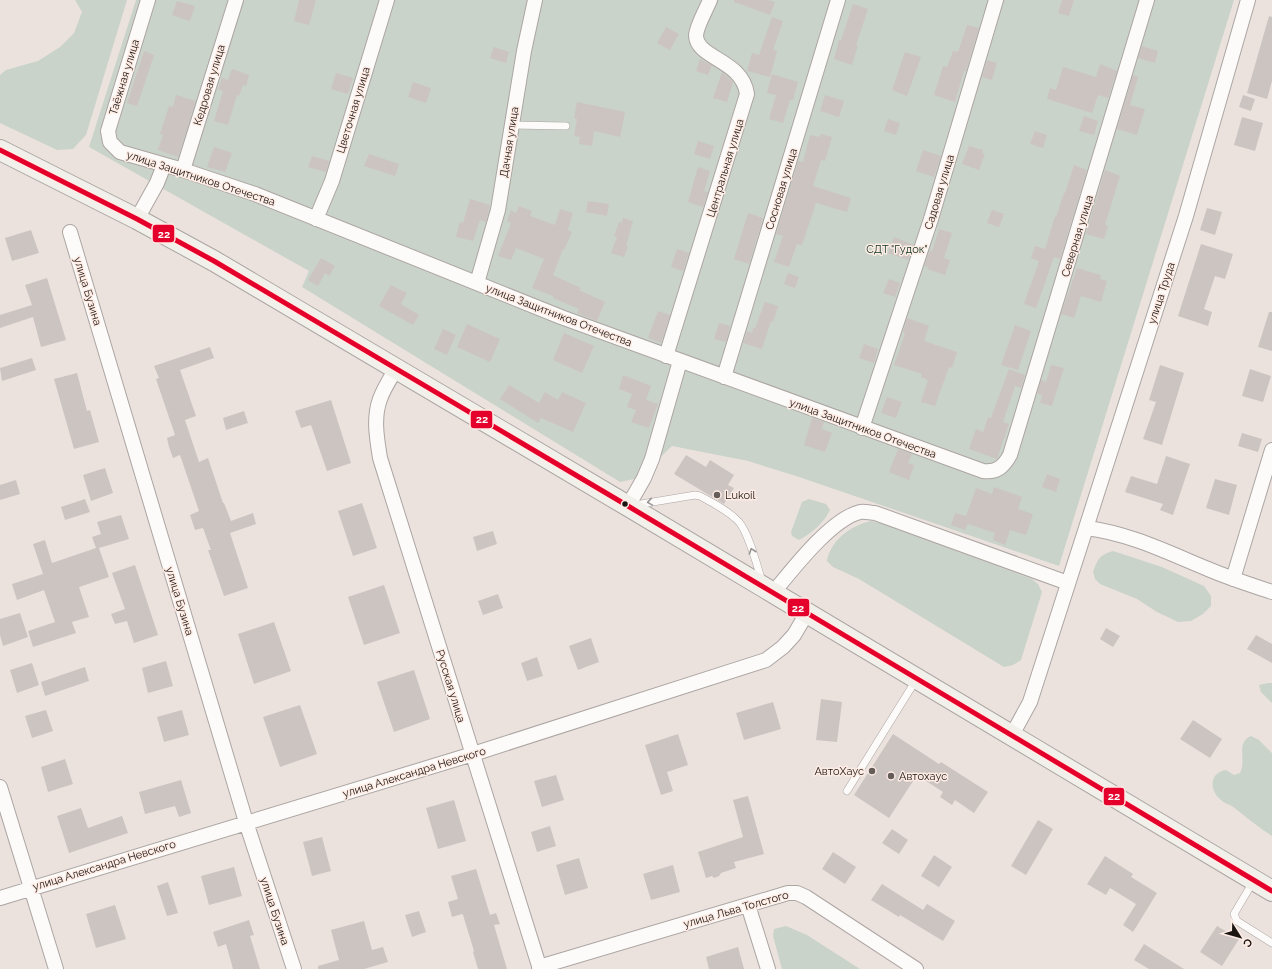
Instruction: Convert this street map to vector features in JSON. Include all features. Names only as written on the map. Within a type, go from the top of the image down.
[{"type":"main road","points":[[0,150],[137,219],[188,247],[1012,734],[1272,891]]},
{"type":"street","name":"Таёжная улица","points":[[120,152],[110,142],[108,131],[148,0]]},
{"type":"street","name":"Кедровая улица","points":[[183,170],[236,0]]},
{"type":"street","name":"Цветочная улица","points":[[316,219],[332,181],[387,0]]},
{"type":"street","name":"Дачная улица","points":[[477,283],[498,210],[524,51],[535,0]]},
{"type":"street","name":"Центральная улица","points":[[666,356],[747,94],[746,86],[738,73],[698,44],[696,36],[697,30],[710,0]]},
{"type":"street","name":"Сосновая улица","points":[[724,377],[838,0]]},
{"type":"street","name":"Садовая улица","points":[[862,428],[931,219],[996,0]]},
{"type":"street","name":"Северная улица","points":[[1000,469],[1006,463],[1010,454],[1147,0]]},
{"type":"street","name":"улица Труда","points":[[1012,734],[1030,702],[1086,528],[1186,216],[1248,0]]},
{"type":"street","name":"улица Защитников Отечества","points":[[120,152],[183,170],[255,194],[561,317],[862,428],[983,471],[991,472],[1000,469]]},
{"type":"street","points":[[137,219],[157,183],[164,165]]},
{"type":"street","name":"улица Бузина","points":[[70,232],[246,822],[294,969]]},
{"type":"street","points":[[628,506],[644,478],[652,459],[680,362]]},
{"type":"street","name":"Русская улица","points":[[396,369],[385,387],[379,401],[376,424],[380,458],[539,968]]},
{"type":"street","points":[[1233,579],[1272,450]]},
{"type":"street","points":[[769,590],[825,535],[844,519],[861,512],[875,513],[1068,583]]},
{"type":"street","points":[[1086,528],[1103,530],[1137,540],[1233,579],[1272,592]]},
{"type":"street","name":"улица Александра Невского","points":[[0,898],[31,887],[473,754],[766,660],[783,647],[794,635],[807,613]]},
{"type":"street","points":[[0,787],[56,969]]},
{"type":"street","name":"улица Льва Толстого","points":[[539,968],[788,893],[797,893],[806,897],[916,969]]},
{"type":"street","points":[[748,905],[768,969]]},
{"type":"lane","points":[[512,125],[566,126]]},
{"type":"lane","points":[[628,506],[695,495],[700,496],[739,522],[744,530],[769,590]]},
{"type":"lane","points":[[847,791],[917,678]]},
{"type":"lane","points":[[1254,880],[1234,914],[1237,921],[1272,944]]},
{"type":"green space","points":[[75,0],[127,0],[86,135],[73,149],[57,150],[0,123],[0,75],[6,70],[38,61],[60,47],[74,33],[82,12]]},
{"type":"green space","name":"СДТ \"Гудок\"","points":[[136,0],[1234,0],[1059,566],[748,461],[672,446],[639,478],[620,482],[302,287],[309,271],[89,147]]},
{"type":"green space","points":[[809,499],[826,504],[830,510],[817,527],[799,540],[792,536],[791,532],[802,502]]},
{"type":"green space","points":[[871,521],[884,524],[1032,579],[1038,584],[1042,592],[1021,660],[1013,665],[1004,667],[859,579],[833,567],[827,561],[832,547],[849,530]]},
{"type":"green space","points":[[1113,551],[1162,567],[1204,586],[1211,596],[1211,606],[1203,614],[1191,621],[1178,622],[1157,612],[1137,599],[1100,584],[1095,579],[1093,572],[1102,556]]},
{"type":"green space","points":[[1272,683],[1272,703],[1261,692],[1259,685]]},
{"type":"green space","points":[[1251,736],[1259,740],[1272,753],[1272,836],[1232,806],[1222,801],[1214,792],[1214,778],[1220,772],[1226,770],[1234,775],[1240,773],[1242,768],[1242,747],[1246,739]]},
{"type":"green space","points":[[786,926],[807,935],[860,969],[782,969],[773,936],[774,929]]},
{"type":"building","points":[[299,0],[316,0],[309,25],[294,21]]},
{"type":"building","points":[[734,0],[768,0],[775,2],[770,15],[734,2]]},
{"type":"building","points":[[1062,0],[1074,0],[1069,16],[1058,13]]},
{"type":"building","points":[[177,1],[195,6],[190,21],[172,15]]},
{"type":"building","points":[[853,4],[868,9],[856,45],[858,45],[852,65],[834,59],[839,40],[841,40]]},
{"type":"building","points":[[1269,16],[1272,17],[1272,81],[1267,99],[1247,93]]},
{"type":"building","points":[[772,17],[783,21],[773,50],[777,51],[770,77],[747,71],[752,53],[759,55]]},
{"type":"building","points":[[967,25],[979,28],[955,102],[934,95],[943,66],[947,67],[953,51],[958,52]]},
{"type":"building","points":[[666,27],[679,34],[670,50],[657,43]]},
{"type":"building","points":[[1142,46],[1158,51],[1155,63],[1138,58]]},
{"type":"building","points":[[494,47],[509,52],[506,63],[490,58]]},
{"type":"building","points":[[144,51],[154,55],[137,106],[127,103]]},
{"type":"building","points":[[905,52],[921,57],[907,96],[892,90]]},
{"type":"building","points":[[700,59],[712,65],[708,75],[696,71]]},
{"type":"building","points":[[987,60],[997,63],[992,80],[982,77]]},
{"type":"building","points":[[1100,64],[1117,71],[1108,98],[1098,95],[1092,113],[1047,99],[1050,88],[1056,90],[1063,67],[1096,77]]},
{"type":"building","points":[[232,69],[249,75],[246,86],[243,85],[239,96],[237,95],[228,125],[214,121],[223,91],[218,89],[222,78],[228,80]]},
{"type":"building","points":[[722,72],[733,82],[727,102],[713,98]]},
{"type":"building","points":[[336,73],[353,78],[348,94],[331,89]]},
{"type":"building","points":[[772,74],[798,82],[793,100],[790,100],[783,123],[769,119],[776,95],[767,93]]},
{"type":"building","points":[[1133,75],[1138,77],[1130,105],[1145,109],[1137,135],[1117,129]]},
{"type":"building","points":[[413,82],[431,88],[426,103],[408,97]]},
{"type":"building","points":[[176,95],[196,101],[178,157],[158,150],[163,135],[160,134],[169,106],[173,107]]},
{"type":"building","points":[[825,95],[844,101],[839,117],[820,111]]},
{"type":"building","points":[[1243,95],[1255,99],[1251,111],[1239,107]]},
{"type":"building","points":[[577,102],[625,112],[620,137],[594,131],[592,146],[579,144],[580,137],[574,136],[577,119],[574,118]]},
{"type":"building","points":[[1084,116],[1098,121],[1094,135],[1079,131]]},
{"type":"building","points":[[1242,117],[1263,123],[1255,151],[1234,145]]},
{"type":"building","points":[[888,119],[900,123],[896,135],[884,131]]},
{"type":"building","points":[[1035,131],[1047,135],[1043,148],[1030,144]]},
{"type":"building","points":[[821,134],[832,137],[825,161],[821,160],[813,186],[851,198],[847,212],[816,203],[802,245],[797,244],[789,267],[774,262],[783,236],[776,234],[798,161],[803,162],[810,135],[820,137]]},
{"type":"building","points":[[698,141],[714,146],[710,159],[694,154]]},
{"type":"building","points":[[969,146],[983,150],[982,153],[985,154],[979,170],[962,164]]},
{"type":"building","points":[[214,147],[232,153],[225,172],[207,167]]},
{"type":"building","points":[[923,150],[941,156],[934,177],[916,171]]},
{"type":"building","points":[[369,154],[399,164],[395,176],[364,166]]},
{"type":"building","points":[[312,156],[329,161],[326,172],[308,167]]},
{"type":"building","points":[[1074,165],[1087,170],[1060,259],[1054,257],[1036,308],[1024,304],[1039,261],[1031,258],[1035,246],[1045,249],[1055,216],[1056,217]]},
{"type":"building","points":[[698,167],[710,171],[704,191],[708,192],[703,207],[688,202]]},
{"type":"building","points":[[1105,170],[1120,176],[1105,225],[1108,226],[1104,239],[1086,234]]},
{"type":"building","points":[[470,199],[490,205],[486,222],[480,220],[473,241],[456,237],[460,222],[463,223]]},
{"type":"building","points":[[588,201],[609,204],[607,216],[586,212]]},
{"type":"building","points":[[519,206],[532,211],[530,216],[555,225],[560,209],[573,213],[568,230],[572,232],[564,250],[563,249],[553,275],[581,288],[579,290],[605,302],[597,321],[577,313],[579,309],[553,298],[553,296],[532,288],[544,259],[516,248],[511,260],[498,256],[511,223],[507,221],[511,210],[516,213]]},
{"type":"building","points":[[1207,208],[1222,212],[1215,235],[1200,230]]},
{"type":"building","points":[[992,210],[1004,214],[999,227],[987,223]]},
{"type":"building","points":[[748,213],[763,218],[749,264],[734,259]]},
{"type":"building","points":[[623,218],[633,221],[626,246],[628,246],[624,257],[611,253],[617,237],[614,236],[619,222],[622,223]]},
{"type":"building","points":[[939,229],[952,233],[944,258],[950,260],[945,275],[927,269],[928,267],[924,266],[930,250],[932,251]]},
{"type":"building","points":[[31,230],[39,253],[12,261],[5,238]]},
{"type":"building","points":[[894,237],[914,245],[908,260],[888,253]]},
{"type":"building","points":[[1201,244],[1233,254],[1225,279],[1215,276],[1204,309],[1212,312],[1208,326],[1178,316]]},
{"type":"building","points":[[677,249],[689,253],[683,271],[671,267]]},
{"type":"building","points":[[321,258],[335,266],[329,276],[325,273],[318,286],[308,280]]},
{"type":"building","points":[[1077,268],[1101,275],[1100,279],[1107,281],[1101,302],[1081,296],[1074,318],[1061,314]]},
{"type":"building","points":[[788,273],[799,277],[795,288],[784,284]]},
{"type":"building","points":[[47,278],[66,340],[41,347],[33,317],[0,328],[0,315],[32,305],[25,285]]},
{"type":"building","points":[[889,279],[900,283],[895,297],[883,293]]},
{"type":"building","points":[[391,285],[407,293],[401,304],[419,315],[413,325],[379,306]]},
{"type":"building","points":[[765,302],[778,306],[773,322],[771,321],[762,349],[743,343],[747,331],[752,333],[753,328],[755,328]]},
{"type":"building","points":[[658,311],[670,315],[661,343],[648,338]]},
{"type":"building","points":[[1269,312],[1272,312],[1272,351],[1258,347]]},
{"type":"building","points":[[907,318],[929,326],[924,341],[957,352],[952,368],[949,367],[935,406],[921,402],[928,380],[921,377],[922,374],[894,365],[905,333],[903,332]]},
{"type":"building","points":[[719,323],[730,326],[726,342],[714,339]]},
{"type":"building","points":[[467,324],[500,339],[490,362],[457,347]]},
{"type":"building","points":[[1015,325],[1031,331],[1018,370],[1001,365]]},
{"type":"building","points":[[443,329],[456,335],[447,355],[434,349]]},
{"type":"building","points":[[564,333],[594,346],[582,373],[553,360]]},
{"type":"building","points":[[864,344],[878,349],[874,363],[859,358]]},
{"type":"building","points":[[210,347],[214,358],[180,370],[196,416],[185,420],[199,462],[208,458],[223,503],[231,521],[253,513],[256,524],[230,533],[248,588],[224,596],[208,550],[211,550],[203,528],[195,530],[190,515],[199,511],[180,455],[173,458],[169,447],[167,438],[175,435],[156,379],[159,378],[154,366]]},
{"type":"building","points":[[32,358],[36,370],[2,381],[0,368]]},
{"type":"building","points":[[1051,365],[1064,368],[1052,406],[1040,403],[1042,395],[1037,393],[1041,380],[1046,382]]},
{"type":"building","points":[[1160,365],[1184,373],[1162,445],[1143,439],[1156,402],[1149,400]]},
{"type":"building","points":[[1009,369],[1025,375],[1021,388],[1015,386],[1003,422],[1009,424],[997,459],[969,449],[976,429],[983,432],[988,417],[991,418]]},
{"type":"building","points":[[1250,369],[1271,376],[1263,402],[1242,396]]},
{"type":"building","points":[[77,373],[87,411],[90,410],[99,442],[74,449],[54,379]]},
{"type":"building","points":[[623,375],[651,386],[646,400],[658,404],[649,428],[631,422],[636,410],[627,407],[632,394],[619,389]]},
{"type":"building","points":[[509,385],[539,403],[545,392],[558,400],[562,392],[586,403],[573,432],[541,418],[538,423],[500,399]]},
{"type":"building","points":[[887,397],[902,402],[896,418],[881,413]]},
{"type":"building","points":[[331,400],[351,463],[327,471],[311,425],[301,428],[295,411]]},
{"type":"building","points":[[244,411],[248,423],[226,430],[223,418]]},
{"type":"building","points":[[812,418],[824,422],[822,429],[832,433],[825,452],[804,445]]},
{"type":"building","points":[[1242,433],[1262,439],[1258,452],[1238,446]]},
{"type":"building","points":[[898,449],[912,454],[908,463],[914,465],[909,480],[889,472]]},
{"type":"building","points":[[686,455],[706,467],[710,460],[734,475],[728,485],[734,488],[724,504],[674,474]]},
{"type":"building","points":[[1166,456],[1190,464],[1173,515],[1160,510],[1163,504],[1125,492],[1131,476],[1157,484]]},
{"type":"building","points":[[105,468],[113,493],[91,501],[83,475]]},
{"type":"building","points":[[1047,474],[1060,479],[1056,492],[1042,487]]},
{"type":"building","points":[[1215,479],[1237,485],[1229,515],[1206,508]]},
{"type":"building","points":[[16,480],[20,494],[0,500],[0,485]]},
{"type":"building","points":[[994,487],[1022,497],[1018,509],[1033,514],[1026,535],[1010,530],[1005,545],[993,540],[995,533],[968,524],[965,530],[951,525],[955,513],[966,516],[976,488],[992,494]]},
{"type":"building","points":[[85,499],[90,512],[65,520],[61,507]]},
{"type":"building","points":[[362,503],[377,548],[353,556],[338,511]]},
{"type":"building","points":[[121,515],[129,539],[99,548],[109,577],[79,587],[89,617],[72,622],[76,633],[33,647],[28,631],[55,622],[44,590],[17,600],[12,584],[43,574],[33,544],[45,540],[52,563],[96,548],[92,537],[101,534],[97,522]]},
{"type":"building","points":[[493,531],[497,544],[477,551],[473,537]]},
{"type":"building","points":[[135,565],[158,635],[134,643],[127,621],[115,624],[111,614],[125,609],[112,573]]},
{"type":"building","points":[[384,585],[400,633],[364,645],[348,597]]},
{"type":"building","points":[[498,594],[503,608],[483,615],[478,601]]},
{"type":"building","points":[[20,613],[28,637],[3,646],[0,635],[0,619]]},
{"type":"building","points":[[274,622],[291,671],[254,684],[238,634]]},
{"type":"building","points":[[1106,628],[1120,636],[1113,647],[1100,639]]},
{"type":"building","points":[[1256,635],[1272,644],[1272,663],[1247,649]]},
{"type":"building","points":[[591,638],[599,662],[578,670],[569,646]]},
{"type":"building","points":[[537,657],[543,676],[527,681],[521,663]]},
{"type":"building","points":[[166,661],[173,686],[148,693],[142,668]]},
{"type":"building","points":[[32,663],[39,685],[17,693],[10,670]]},
{"type":"building","points":[[85,667],[89,681],[45,696],[41,682]]},
{"type":"building","points":[[414,670],[430,719],[394,732],[377,682]]},
{"type":"building","points":[[821,699],[842,702],[837,742],[816,740]]},
{"type":"building","points":[[773,702],[781,729],[744,740],[736,713]]},
{"type":"building","points":[[300,705],[317,754],[280,767],[263,717]]},
{"type":"building","points":[[46,710],[53,731],[32,738],[25,716]]},
{"type":"building","points":[[182,710],[189,735],[164,742],[157,717]]},
{"type":"building","points":[[1193,720],[1222,739],[1210,758],[1180,739]]},
{"type":"building","points":[[678,734],[688,765],[667,772],[673,791],[661,795],[645,745]]},
{"type":"building","name":"Автохаус","points":[[893,734],[939,764],[941,762],[988,792],[974,813],[955,800],[952,805],[940,797],[943,792],[917,775],[889,818],[854,795]]},
{"type":"building","points":[[65,759],[73,784],[48,792],[41,767]]},
{"type":"building","points":[[556,775],[564,800],[542,807],[534,781]]},
{"type":"building","points":[[181,780],[191,813],[179,817],[175,806],[145,814],[139,792]]},
{"type":"building","points":[[748,796],[764,854],[734,862],[736,868],[721,873],[719,876],[714,878],[712,876],[706,878],[698,852],[743,837],[733,800]]},
{"type":"building","points":[[454,800],[466,841],[438,849],[426,808]]},
{"type":"building","points":[[81,808],[88,828],[122,816],[128,833],[69,853],[57,816]]},
{"type":"building","points":[[1038,820],[1053,829],[1026,875],[1011,866]]},
{"type":"building","points":[[550,826],[556,846],[537,852],[531,832]]},
{"type":"building","points":[[892,829],[908,840],[899,854],[882,843]]},
{"type":"building","points":[[322,837],[331,871],[312,876],[303,842]]},
{"type":"building","points":[[833,852],[856,867],[845,884],[822,869]]},
{"type":"building","points":[[934,855],[952,867],[939,887],[921,876]]},
{"type":"building","points":[[1105,856],[1133,874],[1131,877],[1157,893],[1133,932],[1123,925],[1136,904],[1110,888],[1106,895],[1087,884]]},
{"type":"building","points":[[579,858],[588,888],[565,895],[556,865]]},
{"type":"building","points":[[673,865],[680,892],[651,900],[643,874]]},
{"type":"building","points":[[234,867],[242,896],[209,905],[201,876]]},
{"type":"building","points":[[476,869],[490,915],[496,913],[500,924],[494,925],[507,969],[478,969],[463,915],[452,917],[448,902],[458,899],[451,876]]},
{"type":"building","points":[[168,882],[178,913],[167,916],[157,886]]},
{"type":"building","points":[[882,884],[923,910],[927,904],[955,921],[943,941],[900,915],[899,917],[871,900]]},
{"type":"building","points":[[115,905],[126,939],[96,948],[86,914]]},
{"type":"building","points":[[419,911],[426,932],[412,937],[405,915]]},
{"type":"building","points":[[249,920],[254,935],[250,936],[260,969],[233,969],[226,944],[218,947],[213,932]]},
{"type":"building","points":[[364,921],[372,950],[383,947],[388,962],[364,969],[318,969],[318,966],[339,960],[331,930]]},
{"type":"building","points":[[1217,926],[1239,939],[1222,966],[1200,952]]},
{"type":"building","points":[[1144,944],[1184,969],[1149,969],[1134,960]]},
{"type":"building","points":[[738,947],[744,969],[709,969],[706,957]]},
{"type":"transit line","name":"22","points":[[0,150],[137,219],[214,261],[628,506],[1272,891]]},
{"type":"place","name":"Lukoil","points":[[717,495]]},
{"type":"place","name":"АвтоХаус","points":[[872,771]]},
{"type":"place","name":"Автохаус","points":[[891,776]]}]
